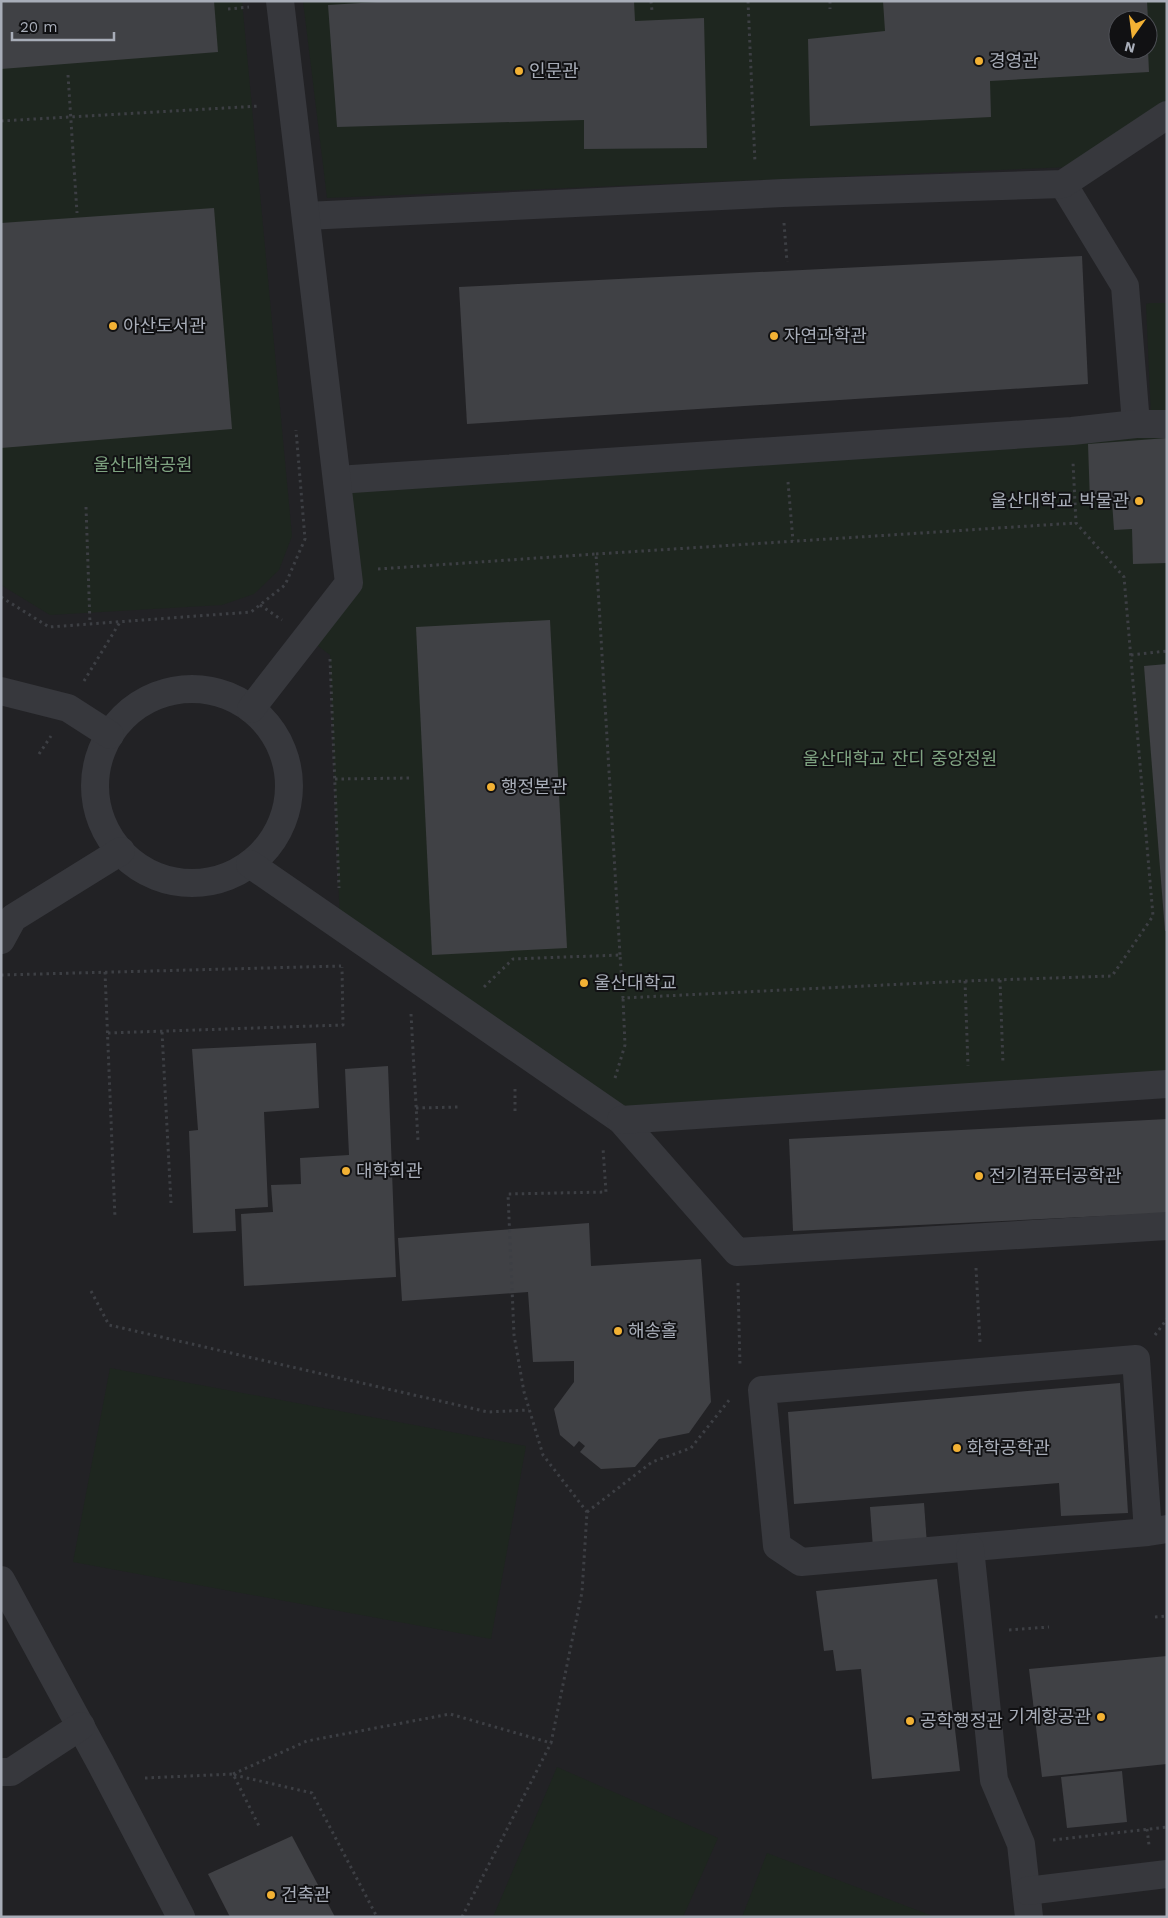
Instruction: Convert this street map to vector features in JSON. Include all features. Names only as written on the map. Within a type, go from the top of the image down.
[{"type":"street","points":[[250,709],[349,583],[280,1]]},
{"type":"street","points":[[306,216],[783,193],[1063,184],[1167,115]]},
{"type":"street","points":[[1063,184],[1125,286],[1136,424]]},
{"type":"street","points":[[337,480],[1072,431],[1136,424],[1167,424]]},
{"type":"street","points":[[205,689],[238,699],[250,709],[265,719],[283,748],[291,781],[286,815],[271,845],[246,868],[218,880],[187,883],[157,877],[131,862],[110,839],[97,810],[94,780],[101,750],[117,724],[139,703],[171,691],[205,689]]},
{"type":"street","points":[[1,691],[68,708],[110,735]]},
{"type":"street","points":[[1,940],[13,918],[121,851]]},
{"type":"street","points":[[250,864],[613,1115],[737,1252],[1167,1226]]},
{"type":"street","points":[[613,1115],[969,1097],[1167,1084]]},
{"type":"street","points":[[1136,1358],[1158,1531],[801,1562],[777,1546],[762,1390],[982,1372],[1136,1358]]},
{"type":"street","points":[[970,1548],[994,1780],[1021,1844],[1028,1904],[1167,1874]]},
{"type":"street","points":[[1,1580],[110,1779],[181,1917]]},
{"type":"street","points":[[1,1772],[11,1772],[80,1726]]},
{"type":"path","points":[[651,1],[652,11]]},
{"type":"path","points":[[748,1],[755,171]]},
{"type":"path","points":[[830,1],[830,10]]},
{"type":"path","points":[[228,9],[252,7]]},
{"type":"path","points":[[68,75],[77,213]]},
{"type":"path","points":[[1,121],[268,106]]},
{"type":"path","points":[[783,193],[787,262]]},
{"type":"path","points":[[1,597],[49,627],[251,612],[285,585],[305,540],[296,429]]},
{"type":"path","points":[[623,998],[965,981],[1112,976],[1153,916],[1124,577],[1076,523],[1072,431]]},
{"type":"path","points":[[785,450],[793,541]]},
{"type":"path","points":[[86,507],[90,624]]},
{"type":"path","points":[[348,571],[1076,523]]},
{"type":"path","points":[[596,554],[625,1045],[613,1115]]},
{"type":"path","points":[[108,1034],[343,1025],[330,654],[260,605]]},
{"type":"path","points":[[1131,655],[1167,651]]},
{"type":"path","points":[[335,779],[411,778]]},
{"type":"path","points":[[460,1010],[513,959],[620,955]]},
{"type":"path","points":[[1,975],[342,966]]},
{"type":"path","points":[[105,972],[115,1218]]},
{"type":"path","points":[[1000,980],[1004,1095]]},
{"type":"path","points":[[965,981],[969,1097]]},
{"type":"path","points":[[412,1013],[418,1141]]},
{"type":"path","points":[[162,1032],[171,1203]]},
{"type":"path","points":[[515,1084],[515,1111]]},
{"type":"path","points":[[416,1108],[460,1107]]},
{"type":"path","points":[[462,1917],[551,1743],[582,1592],[587,1512],[543,1455],[529,1410],[514,1335],[508,1194],[606,1192]]},
{"type":"path","points":[[974,1238],[982,1372]]},
{"type":"path","points":[[737,1252],[741,1375]]},
{"type":"path","points":[[91,1291],[109,1325],[488,1412],[529,1410]]},
{"type":"path","points":[[587,1512],[652,1462],[691,1448],[720,1414]]},
{"type":"path","points":[[1155,1617],[1167,1616]]},
{"type":"path","points":[[979,1633],[1048,1627]]},
{"type":"path","points":[[233,1774],[307,1740],[450,1714],[551,1743]]},
{"type":"path","points":[[233,1774],[260,1828]]},
{"type":"path","points":[[110,1779],[233,1774],[312,1793],[377,1917]]},
{"type":"path","points":[[1021,1844],[1167,1827]]},
{"type":"shaded area","name":"울산대학교","points":[[1,1],[1167,1],[1167,1917],[1,1917]]},
{"type":"green space","name":"울산대학공원","points":[[1,1],[242,1],[292,536],[279,570],[254,594],[222,605],[50,615],[1,585]]},
{"type":"green space","points":[[303,1],[1167,1],[1167,103],[1071,167],[327,198]]},
{"type":"green space","points":[[1167,303],[1167,416],[1151,417],[1146,304]]},
{"type":"green space","name":"울산대학교 잔디 중앙정원","points":[[1167,424],[1167,1084],[621,1120],[340,926],[330,655],[306,637],[349,583],[337,480]]},
{"type":"green space","points":[[110,1368],[526,1446],[491,1639],[73,1562]]},
{"type":"green space","points":[[557,1767],[718,1838],[683,1917],[493,1917]]},
{"type":"green space","points":[[767,1853],[935,1917],[742,1917]]},
{"type":"building","points":[[1,1],[214,1],[218,52],[1,69]]},
{"type":"building","name":"인문관","points":[[393,1],[634,1],[635,21],[704,18],[707,148],[584,149],[584,120],[337,127],[328,5]]},
{"type":"building","name":"경영관","points":[[883,1],[1147,1],[1147,10],[1108,10],[1108,60],[1148,60],[1149,72],[990,81],[991,117],[810,126],[808,39],[885,31]]},
{"type":"building","name":"아산도서관","points":[[214,208],[232,429],[1,448],[1,223]]},
{"type":"building","name":"자연과학관","points":[[1082,256],[1088,384],[467,424],[459,287]]},
{"type":"building","name":"울산대학교 박물관","points":[[1167,438],[1167,563],[1133,564],[1132,529],[1114,530],[1112,501],[1090,502],[1088,444]]},
{"type":"building","name":"행정본관","points":[[550,620],[567,948],[432,955],[416,627]]},
{"type":"building","points":[[1167,664],[1167,931],[1165,931],[1144,666]]},
{"type":"building","points":[[316,1043],[319,1108],[264,1112],[268,1207],[235,1209],[236,1231],[193,1233],[189,1131],[198,1130],[192,1049]]},
{"type":"building","name":"대학회관","points":[[388,1066],[396,1277],[244,1286],[241,1214],[273,1212],[271,1185],[301,1184],[300,1158],[349,1155],[345,1069]]},
{"type":"building","name":"전기컴퓨터공학관","points":[[1167,1119],[1167,1213],[793,1231],[789,1139]]},
{"type":"building","name":"해송홀","points":[[589,1223],[591,1266],[701,1259],[711,1402],[689,1433],[659,1439],[635,1467],[601,1469],[580,1452],[585,1446],[579,1441],[574,1447],[560,1435],[554,1409],[574,1382],[574,1361],[533,1362],[528,1292],[402,1301],[398,1238]]},
{"type":"building","name":"화학공학관","points":[[1120,1383],[1128,1513],[1061,1516],[1059,1483],[794,1504],[788,1412]]},
{"type":"building","points":[[924,1503],[927,1545],[873,1548],[870,1507]]},
{"type":"building","name":"공학행정관","points":[[937,1579],[960,1771],[872,1779],[861,1669],[836,1671],[833,1650],[824,1651],[816,1591]]},
{"type":"building","name":"기계항공관","points":[[1167,1656],[1167,1764],[1042,1777],[1029,1669]]},
{"type":"building","points":[[1122,1771],[1127,1822],[1067,1828],[1061,1777]]},
{"type":"building","name":"건축관","points":[[292,1836],[335,1917],[230,1917],[208,1874]]},
{"type":"place","name":"경영관","points":[[979,61]]},
{"type":"place","name":"인문관","points":[[519,71]]},
{"type":"place","name":"아산도서관","points":[[113,326]]},
{"type":"place","name":"자연과학관","points":[[774,336]]},
{"type":"place","name":"울산대학교 박물관","points":[[1139,501]]},
{"type":"place","name":"행정본관","points":[[491,787]]},
{"type":"place","name":"울산대학교","points":[[584,983]]},
{"type":"place","name":"대학회관","points":[[346,1171]]},
{"type":"place","name":"전기컴퓨터공학관","points":[[979,1176]]},
{"type":"place","name":"해송홀","points":[[618,1331]]},
{"type":"place","name":"화학공학관","points":[[957,1448]]},
{"type":"place","name":"기계항공관","points":[[1101,1717]]},
{"type":"place","name":"공학행정관","points":[[910,1721]]},
{"type":"place","name":"건축관","points":[[271,1895]]}]
